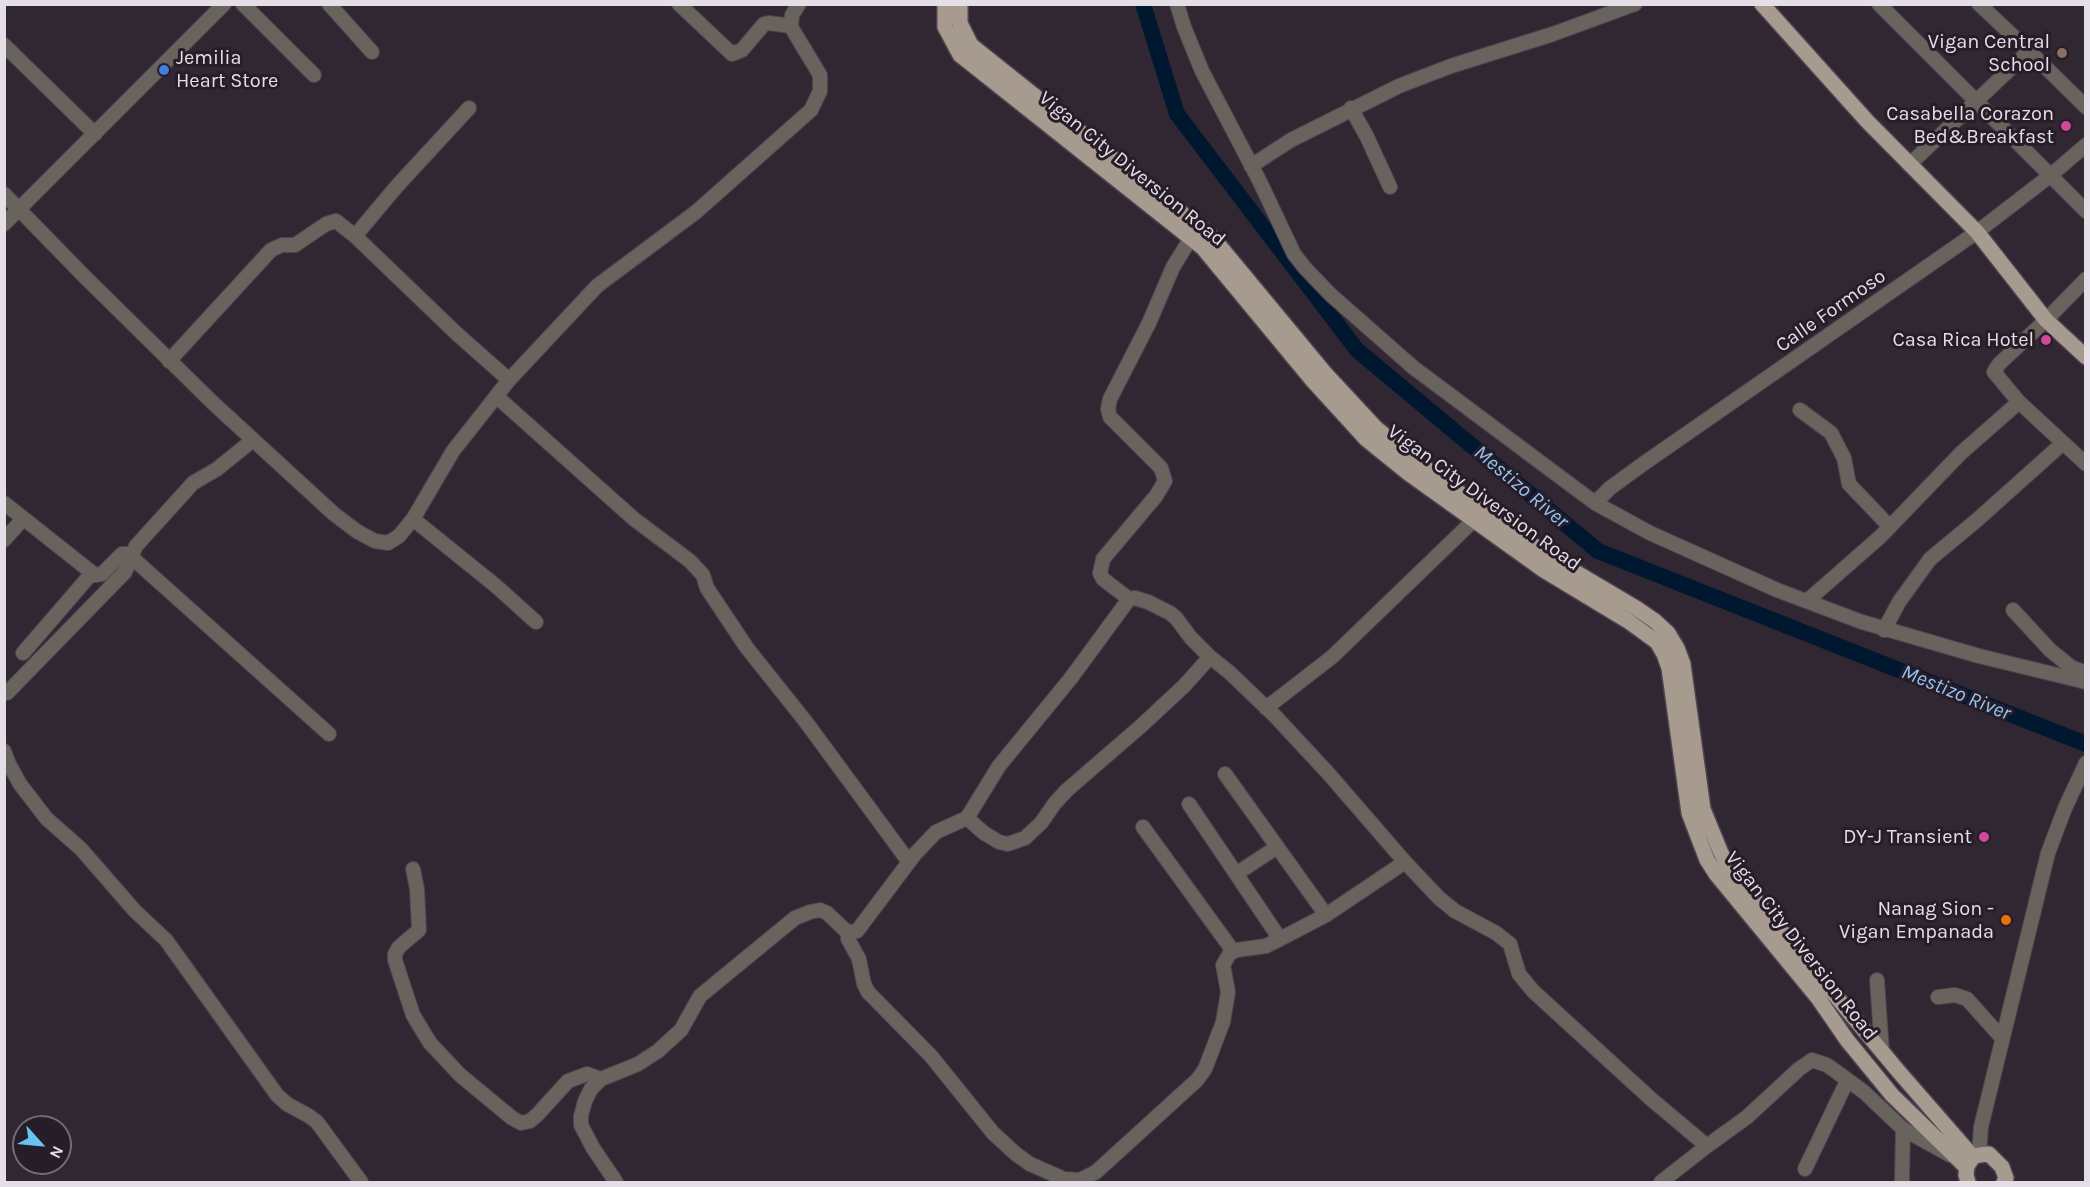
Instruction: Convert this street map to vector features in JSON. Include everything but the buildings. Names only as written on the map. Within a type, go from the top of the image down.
[{"type":"main road","name":"Vigan City Diversion Road","points":[[945,4],[945,27],[960,55],[1213,238],[1324,372],[1376,429],[1542,569],[1657,642],[1669,668],[1689,813],[1707,860],[1818,998],[1847,1040],[1892,1095],[1973,1163]]},
{"type":"main road","name":"Vigan City Diversion Road","points":[[960,4],[960,23],[971,45],[1068,133],[1203,248],[1313,381],[1366,439],[1473,521],[1490,524],[1550,556],[1646,615],[1668,633],[1683,664],[1703,809],[1721,853],[1740,881],[1973,1163]]},
{"type":"main road","points":[[1762,4],[1909,165],[1977,232],[2046,320],[2085,357]]},
{"type":"main road","points":[[1847,1040],[1862,1028]]},
{"type":"main road","points":[[1973,1163],[2002,1167],[2005,1182]]},
{"type":"street","points":[[4,225],[224,4]]},
{"type":"street","points":[[243,4],[314,75]]},
{"type":"street","points":[[328,4],[372,52]]},
{"type":"street","points":[[679,4],[732,54],[742,50],[764,24],[769,22],[791,26]]},
{"type":"street","points":[[4,194],[169,361],[344,523],[375,542],[388,543],[394,540],[413,519],[453,451],[509,380],[597,286],[696,212],[811,110],[820,91],[820,75],[791,26],[792,15],[799,4]]},
{"type":"street","points":[[1177,4],[1202,71],[1294,254],[1331,295],[1414,368],[1595,503],[1650,533],[1807,601],[1884,630],[2085,682]]},
{"type":"street","points":[[1251,165],[1291,140],[1399,86],[1451,66],[1553,34],[1635,4]]},
{"type":"street","points":[[1879,4],[2085,211]]},
{"type":"street","points":[[1979,4],[2085,108]]},
{"type":"street","points":[[4,45],[95,134]]},
{"type":"street","points":[[1909,165],[2029,51]]},
{"type":"street","points":[[355,236],[433,145],[469,108]]},
{"type":"street","points":[[1351,108],[1390,187]]},
{"type":"street","name":"Calle Formoso","points":[[1595,503],[1610,488],[1643,464],[1977,232],[2051,175],[2085,145]]},
{"type":"street","points":[[169,361],[274,248],[282,245],[295,245],[332,222],[340,224],[355,236],[456,333],[509,380]]},
{"type":"street","points":[[1129,599],[1103,579],[1100,573],[1103,559],[1156,496],[1162,487],[1165,475],[1161,468],[1110,417],[1108,409],[1110,399],[1149,323],[1173,267],[1191,238]]},
{"type":"street","points":[[2085,279],[1999,364],[1994,374],[2019,402],[2085,464]]},
{"type":"street","points":[[496,396],[634,519],[690,561],[702,575],[707,588],[747,648],[806,722],[909,862]]},
{"type":"street","points":[[1807,601],[1890,527],[1960,453],[2019,402]]},
{"type":"street","points":[[1800,410],[1831,433],[1844,458],[1849,484],[1890,527]]},
{"type":"street","points":[[7,693],[125,572],[135,546],[193,483],[217,469],[253,440]]},
{"type":"street","points":[[1884,630],[1899,602],[1930,559],[2063,443]]},
{"type":"street","points":[[4,503],[92,573],[102,574],[122,554],[126,553],[328,734]]},
{"type":"street","points":[[4,540],[23,519]]},
{"type":"street","points":[[413,519],[496,585],[536,622]]},
{"type":"street","points":[[1266,708],[1332,657],[1473,521]]},
{"type":"street","points":[[24,653],[92,573]]},
{"type":"street","points":[[616,1182],[584,1134],[581,1116],[591,1089],[601,1078],[638,1064],[658,1052],[681,1030],[700,996],[795,918],[820,910],[827,913],[848,931],[854,932],[859,929],[928,838],[967,818],[999,766],[1071,678],[1129,599],[1135,598],[1170,613],[1210,657],[1266,708],[1328,773],[1405,862],[1448,905],[1506,940],[1513,951],[1519,974],[1533,991],[1651,1100],[1707,1146]]},
{"type":"street","points":[[2013,610],[2050,650],[2071,667],[2085,673]]},
{"type":"street","points":[[967,818],[999,842],[1008,844],[1024,838],[1041,823],[1067,790],[1141,726],[1184,686],[1210,657]]},
{"type":"street","points":[[4,751],[20,784],[46,818],[81,849],[135,911],[166,940],[277,1095],[287,1104],[317,1122],[361,1182]]},
{"type":"street","points":[[1661,1182],[1747,1117],[1808,1062],[1816,1060],[1864,1092],[1903,1129],[1973,1163],[2048,853],[2085,763]]},
{"type":"street","points":[[1225,774],[1326,915]]},
{"type":"street","points":[[1190,804],[1280,939]]},
{"type":"street","points":[[1143,827],[1233,951]]},
{"type":"street","points":[[1236,874],[1277,847]]},
{"type":"street","points":[[848,931],[848,939],[859,958],[864,984],[868,992],[932,1056],[993,1133],[1010,1150],[1030,1164],[1072,1181],[1080,1180],[1096,1172],[1202,1075],[1223,1022],[1228,992],[1223,964],[1227,956],[1233,951],[1266,946],[1326,915],[1405,862]]},
{"type":"street","points":[[413,869],[417,889],[419,930],[399,947],[395,960],[413,1015],[430,1043],[460,1075],[521,1123],[530,1121],[568,1082],[587,1074],[601,1078]]},
{"type":"street","points":[[1877,980],[1882,1052]]},
{"type":"street","points":[[1938,997],[1955,995],[1967,999],[2002,1038]]},
{"type":"street","points":[[1805,1169],[1847,1081]]},
{"type":"street","points":[[1902,1182],[1903,1129]]},
{"type":"waterway","name":"Mestizo River","points":[[1143,4],[1177,114],[1357,350],[1598,551],[2086,744]]},
{"type":"place","name":"Vigan Central School","points":[[2062,53]]},
{"type":"place","name":"Jemilia Heart Store","points":[[164,70]]},
{"type":"place","name":"Casabella Corazon Bed&Breakfast","points":[[2066,126]]},
{"type":"place","name":"Casa Rica Hotel","points":[[2046,340]]},
{"type":"place","name":"DY-J Transient","points":[[1984,837]]},
{"type":"place","name":"Nanag Sion - Vigan Empanada","points":[[2006,920]]}]
